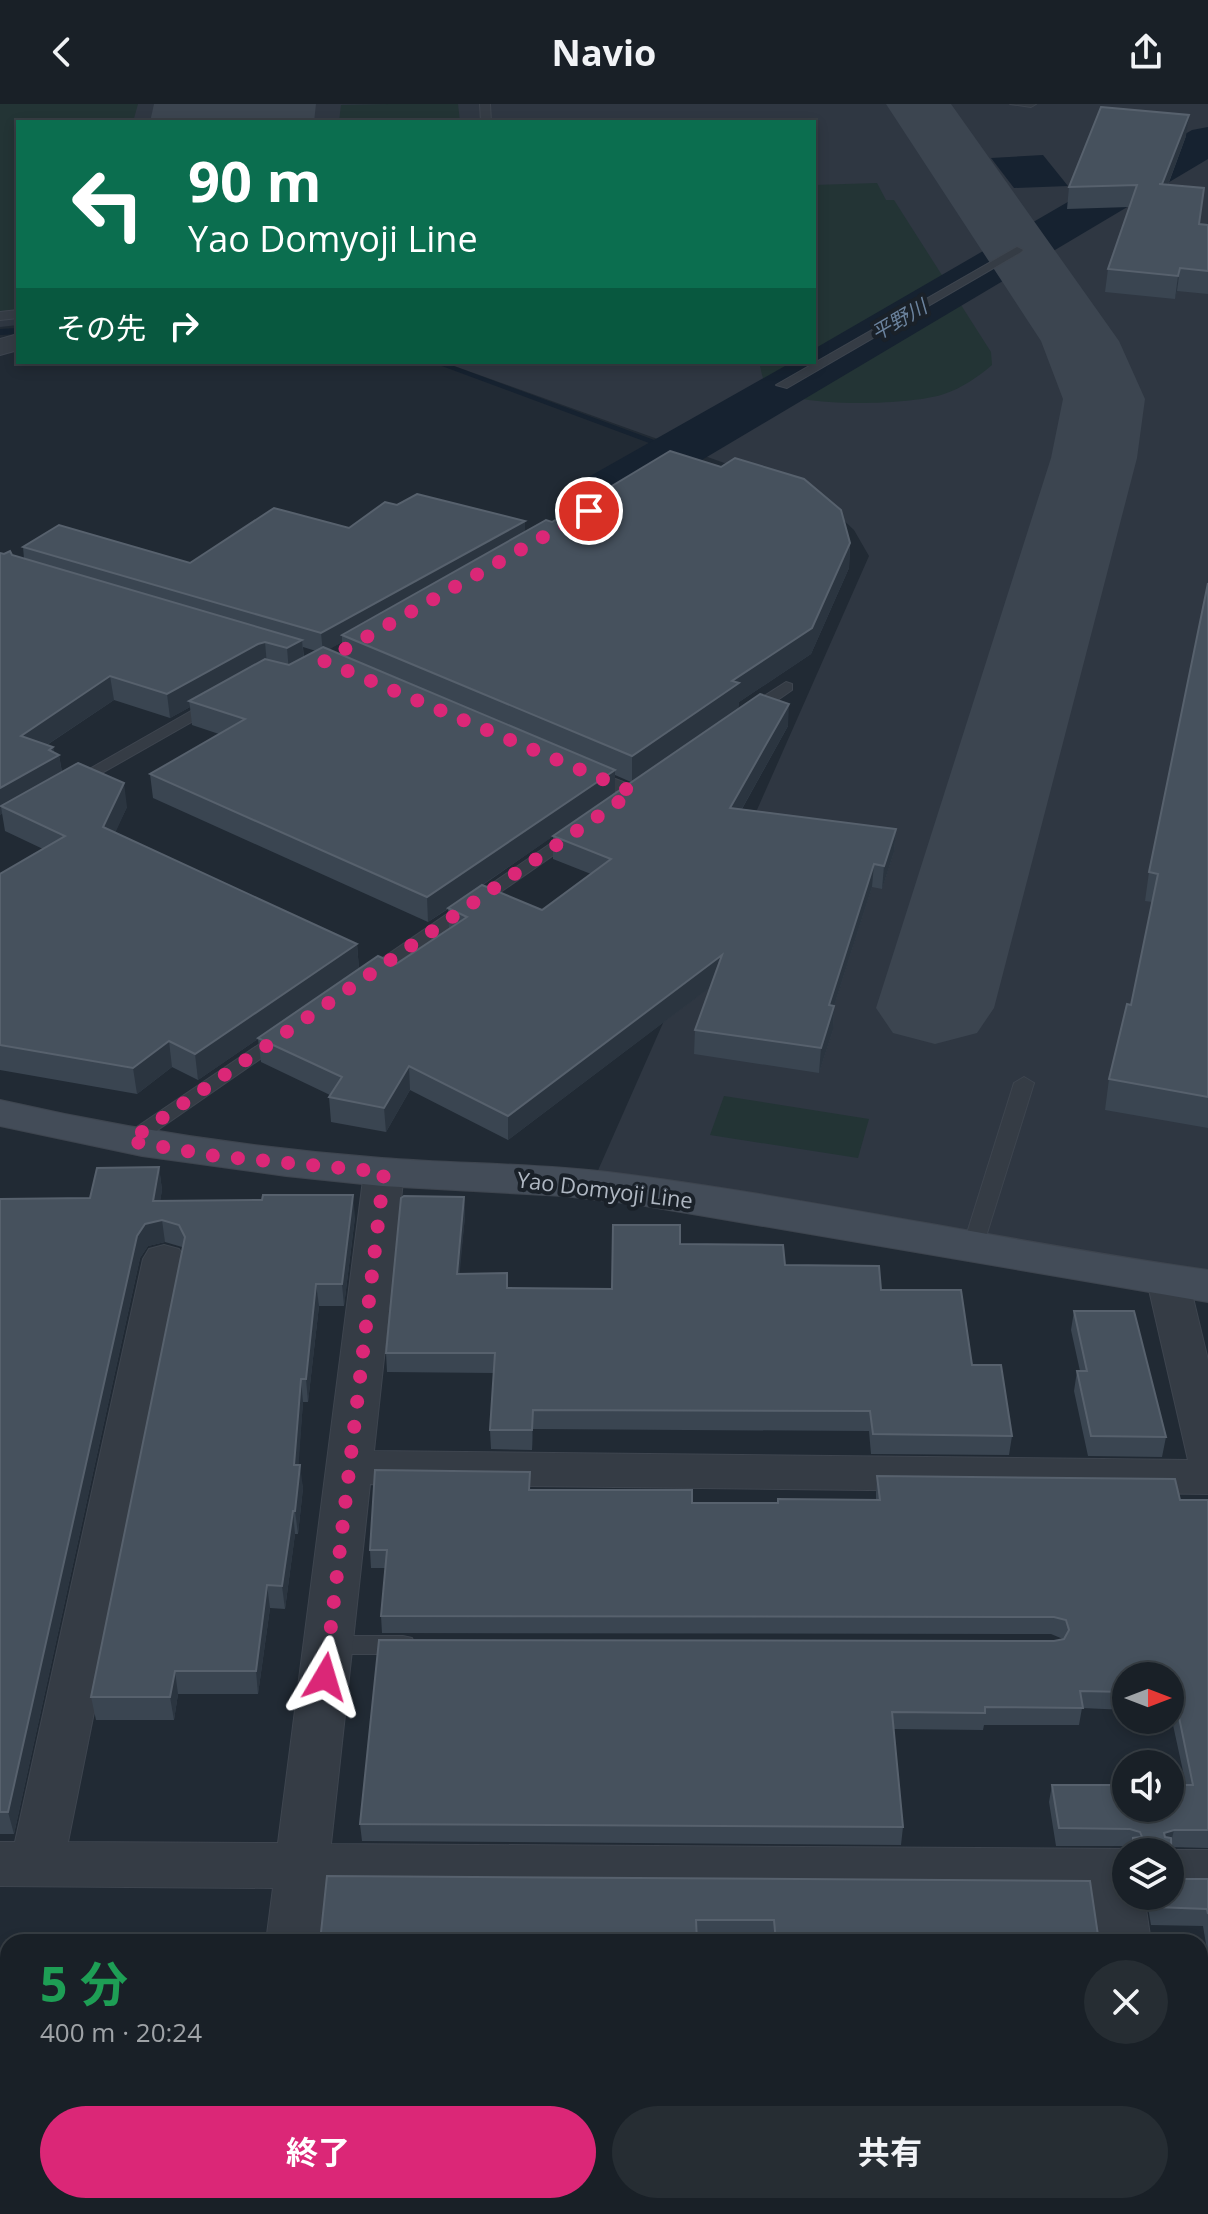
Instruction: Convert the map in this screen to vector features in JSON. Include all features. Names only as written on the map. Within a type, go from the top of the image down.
[{"type":"main road","name":"Yao Domyoji Line","points":[[0,1113],[215,1156],[384,1172],[592,1184],[797,1215],[973,1246],[1026,1259],[1188,1283]]},
{"type":"street","points":[[294,1934],[384,1172]]},
{"type":"street","points":[[164,1259],[19,1864],[1112,1871]]},
{"type":"street","points":[[1188,1283],[1208,1455]]},
{"type":"street","points":[[349,1467],[1208,1477]]},
{"type":"street","points":[[1184,1872],[1208,1872]]},
{"type":"street","points":[[1122,1910],[1123,1934]]},
{"type":"lane","points":[[1015,104],[1031,104]]},
{"type":"lane","points":[[782,385],[1017,250]]},
{"type":"lane","points":[[735,722],[786,687]]},
{"type":"lane","points":[[53,795],[226,696]]},
{"type":"lane","points":[[577,768],[633,792]]},
{"type":"lane","points":[[349,989],[595,819]]},
{"type":"lane","points":[[129,1141],[297,1025]]},
{"type":"lane","points":[[973,1246],[1024,1083]]},
{"type":"lane","points":[[329,1645],[423,1645]]},
{"type":"shaded area","points":[[0,104],[1208,104],[1208,1286],[592,1184],[869,556],[854,530],[819,497],[449,364],[816,364],[816,120],[16,120],[16,325],[0,327]]},
{"type":"shaded area","points":[[0,104],[138,104],[134,120],[16,120],[16,310],[0,311]]},
{"type":"shaded area","points":[[458,104],[460,120],[339,120],[341,105]]},
{"type":"shaded area","points":[[877,183],[886,200],[894,200],[991,352],[992,365],[951,392],[906,401],[825,402],[780,393],[765,383],[760,364],[816,364],[816,185]]},
{"type":"shaded area","points":[[724,1096],[869,1119],[858,1158],[710,1135]]},
{"type":"water","points":[[1043,155],[1068,186],[1014,188],[991,158]]},
{"type":"building","points":[[1101,107],[1189,115],[1162,184],[1159,184],[1204,188],[1199,224],[1208,225],[1208,271],[1180,268],[1178,276],[1108,269],[1137,185],[1069,187]]},
{"type":"building","points":[[670,451],[721,467],[735,458],[804,479],[841,510],[850,543],[812,628],[732,681],[739,683],[632,756],[342,635],[546,520],[552,522]]},
{"type":"building","points":[[417,494],[525,521],[321,633],[23,547],[59,525],[190,563],[274,508],[349,528],[385,502],[397,505]]},
{"type":"building","points":[[10,551],[12,555],[302,640],[287,648],[265,642],[258,644],[167,694],[110,676],[21,736],[53,747],[49,750],[59,755],[0,788],[0,553]]},
{"type":"building","points":[[1208,583],[1208,1097],[1109,1079],[1127,1004],[1131,1005],[1158,874],[1149,872]]},
{"type":"building","points":[[323,647],[615,770],[427,897],[150,774],[245,719],[189,701],[265,659],[289,665]]},
{"type":"building","points":[[760,694],[789,704],[730,808],[896,829],[884,866],[874,864],[829,1005],[834,1006],[821,1048],[695,1030],[722,955],[508,1116],[409,1066],[384,1108],[329,1097],[342,1077],[258,1038],[378,956],[396,964],[467,917],[448,908],[482,885],[542,910],[611,859],[553,836]]},
{"type":"building","points":[[78,763],[124,783],[103,827],[357,944],[195,1054],[169,1041],[133,1068],[0,1045],[0,874],[65,836],[1,806]]},
{"type":"building","points":[[159,1167],[153,1201],[262,1200],[263,1195],[353,1195],[342,1284],[316,1284],[306,1379],[301,1379],[294,1465],[300,1465],[295,1511],[282,1586],[267,1585],[256,1671],[175,1671],[170,1697],[91,1697],[185,1237],[179,1225],[162,1220],[145,1224],[137,1236],[8,1812],[0,1812],[0,1199],[90,1198],[97,1168]]},
{"type":"building","points":[[464,1197],[457,1274],[507,1273],[507,1288],[612,1289],[613,1225],[680,1225],[680,1244],[783,1245],[785,1265],[879,1266],[881,1290],[961,1290],[972,1365],[1001,1365],[1012,1436],[873,1434],[870,1411],[533,1410],[532,1430],[490,1430],[495,1353],[386,1353],[401,1198]]},
{"type":"building","points":[[1074,1311],[1134,1311],[1166,1437],[1091,1436],[1077,1371],[1087,1371]]},
{"type":"building","points":[[375,1470],[530,1472],[529,1490],[692,1490],[692,1503],[778,1503],[778,1499],[880,1500],[877,1476],[1175,1479],[1180,1500],[1208,1500],[1208,1830],[1164,1833],[1165,1837],[1171,1838],[1133,1838],[1142,1837],[1140,1832],[1130,1829],[1059,1828],[1052,1785],[1112,1785],[1112,1822],[1184,1822],[1184,1785],[1193,1785],[1182,1734],[1184,1662],[1112,1662],[1112,1692],[1080,1691],[1083,1708],[985,1707],[985,1713],[892,1712],[903,1827],[360,1824],[379,1640],[1054,1641],[1064,1639],[1069,1630],[1066,1620],[1054,1617],[381,1616],[387,1550],[370,1550]]},
{"type":"building","points":[[327,1876],[1090,1881],[1098,1934],[775,1934],[774,1920],[696,1920],[697,1934],[321,1934]]},
{"type":"building","points":[[1184,1879],[1208,1879],[1208,1914],[1207,1909],[1184,1908]]},
{"type":"waterway","name":"平野川","points":[[590,501],[1208,140]]},
{"type":"waterway","points":[[0,332],[16,331]]},
{"type":"waterway","points":[[440,364],[679,451]]},
{"type":"taxiway","points":[[918,104],[1080,341],[1104,399],[1094,458],[935,1008]]},
{"type":"runway","points":[[232,120],[235,104]]},
{"type":"route","points":[[325,1677],[384,1172],[215,1156],[129,1141],[633,792],[324,661],[589,511]]}]
